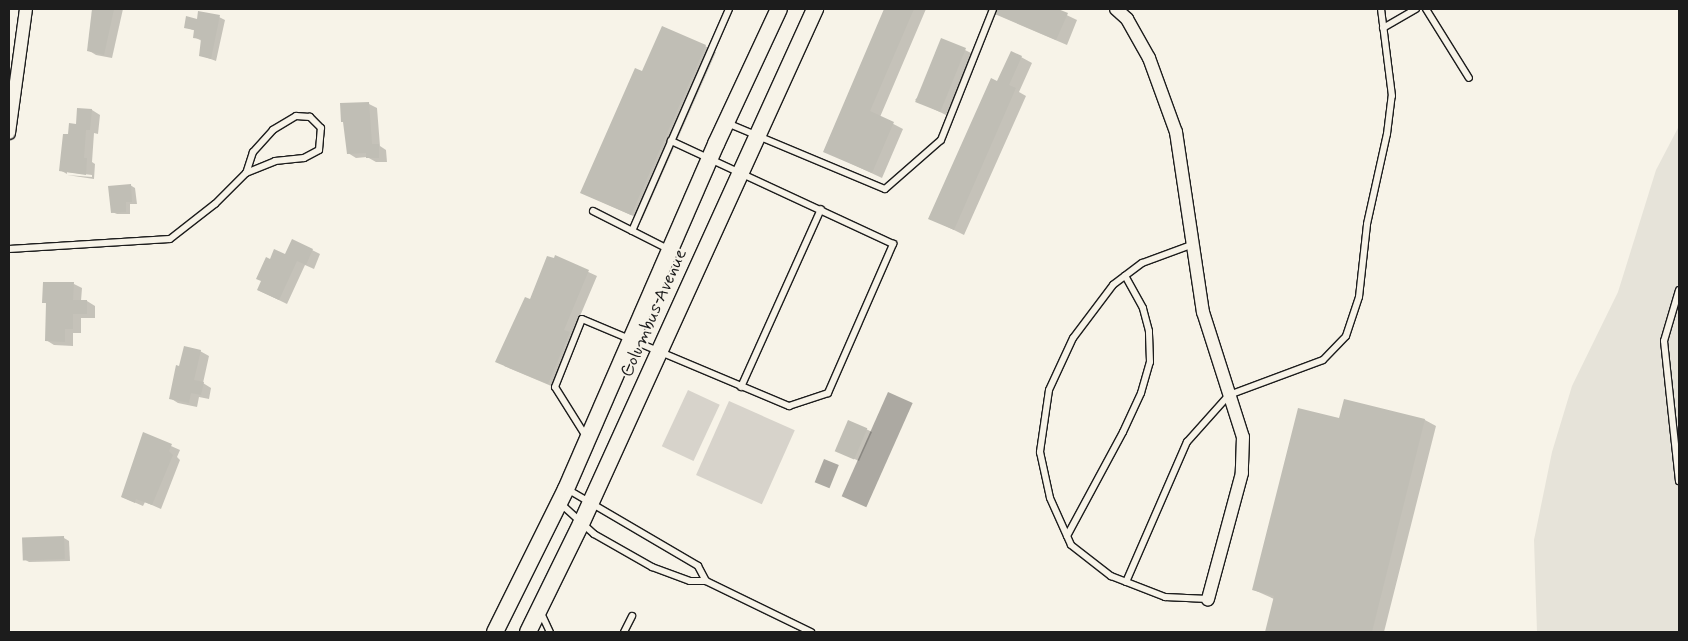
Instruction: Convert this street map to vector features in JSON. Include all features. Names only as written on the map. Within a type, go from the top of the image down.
[{"type":"street","points":[[9,133],[26,9]]},
{"type":"street","name":"Columbus Avenue","points":[[495,632],[588,439],[726,122],[779,9]]},
{"type":"street","name":"Columbus Avenue","points":[[528,632],[581,524],[815,9]]},
{"type":"street","points":[[1116,9],[1127,19],[1149,58],[1176,132],[1191,245],[1203,312],[1243,437],[1242,473],[1208,599]]},
{"type":"lane","points":[[632,231],[729,9]]},
{"type":"lane","points":[[726,122],[885,189],[941,140],[993,9]]},
{"type":"lane","points":[[1126,582],[1187,442],[1229,395],[1323,360],[1346,336],[1358,297],[1367,224],[1387,134],[1392,96],[1381,9]]},
{"type":"lane","points":[[1384,28],[1416,9]]},
{"type":"lane","points":[[1426,9],[1469,78]]},
{"type":"lane","points":[[9,249],[170,239],[215,204],[246,172],[253,152],[273,130],[296,116],[310,117],[320,128],[319,150],[304,158],[275,161],[246,172]]},
{"type":"lane","points":[[588,439],[555,387],[582,319],[789,406],[828,393],[893,244],[671,141]]},
{"type":"lane","points":[[741,387],[821,209]]},
{"type":"lane","points":[[593,211],[671,250]]},
{"type":"lane","points":[[1191,245],[1142,264],[1113,285],[1073,338],[1049,390],[1040,452],[1050,498],[1071,545],[1111,576],[1126,582],[1165,597],[1208,599]]},
{"type":"lane","points":[[1067,536],[1123,432],[1141,393],[1150,362],[1150,331],[1143,308],[1125,276]]},
{"type":"lane","points":[[1679,290],[1664,341],[1679,480]]},
{"type":"lane","points":[[562,495],[590,503],[698,566],[706,581]]},
{"type":"lane","points":[[562,495],[581,524],[594,534],[652,567],[690,581],[706,581],[811,632]]},
{"type":"lane","points":[[539,609],[550,632]]},
{"type":"lane","points":[[624,632],[632,616]]},
{"type":"shaded area","points":[[1679,126],[1679,632],[1537,632],[1534,540],[1552,452],[1572,386],[1618,292],[1656,170]]},
{"type":"shaded area","points":[[688,390],[720,405],[694,461],[662,446]]},
{"type":"shaded area","points":[[888,392],[913,403],[866,507],[842,496]]},
{"type":"shaded area","points":[[729,401],[795,430],[762,504],[696,475]]},
{"type":"shaded area","points":[[824,459],[839,465],[829,488],[815,482]]},
{"type":"building","points":[[92,9],[114,9],[104,55],[87,51]]},
{"type":"building","points":[[884,9],[914,9],[870,111],[894,122],[872,173],[823,152]]},
{"type":"building","points":[[998,9],[1058,9],[1068,13],[1056,40],[996,14]]},
{"type":"building","points":[[198,11],[220,15],[211,59],[199,56],[201,39],[193,38],[194,30],[184,28],[186,16],[197,19]]},
{"type":"building","points":[[662,26],[706,45],[631,215],[580,193],[635,68],[642,71]]},
{"type":"building","points":[[941,38],[966,48],[940,112],[915,102]]},
{"type":"building","points":[[1011,51],[1022,56],[1009,85],[1016,88],[954,230],[928,219],[991,78],[997,81]]},
{"type":"building","points":[[369,102],[372,144],[379,144],[379,158],[366,158],[366,153],[347,154],[343,122],[341,122],[340,103]]},
{"type":"building","points":[[77,108],[92,109],[90,130],[86,130],[84,158],[87,158],[86,175],[59,171],[63,134],[68,134],[69,123],[76,124]]},
{"type":"building","points":[[131,184],[132,202],[126,202],[126,212],[111,213],[108,186]]},
{"type":"building","points":[[292,239],[313,249],[306,265],[297,261],[279,300],[257,290],[261,281],[256,279],[266,257],[270,259],[274,249],[285,254]]},
{"type":"building","points":[[555,255],[589,270],[564,330],[570,332],[548,384],[495,362],[525,297],[530,299],[547,256],[554,258]]},
{"type":"building","points":[[43,282],[74,282],[73,300],[87,300],[87,314],[73,314],[73,329],[65,329],[65,342],[45,341],[46,303],[42,303]]},
{"type":"building","points":[[184,346],[201,350],[194,380],[204,382],[201,395],[191,393],[189,403],[169,399],[176,365],[179,366]]},
{"type":"building","points":[[1344,399],[1425,419],[1372,632],[1265,632],[1274,596],[1252,590],[1298,408],[1339,418]]},
{"type":"building","points":[[848,420],[867,428],[854,460],[835,451]]},
{"type":"building","points":[[143,432],[172,444],[169,451],[173,455],[152,505],[136,499],[135,503],[121,497]]},
{"type":"building","points":[[64,536],[65,559],[23,560],[22,537]]}]
